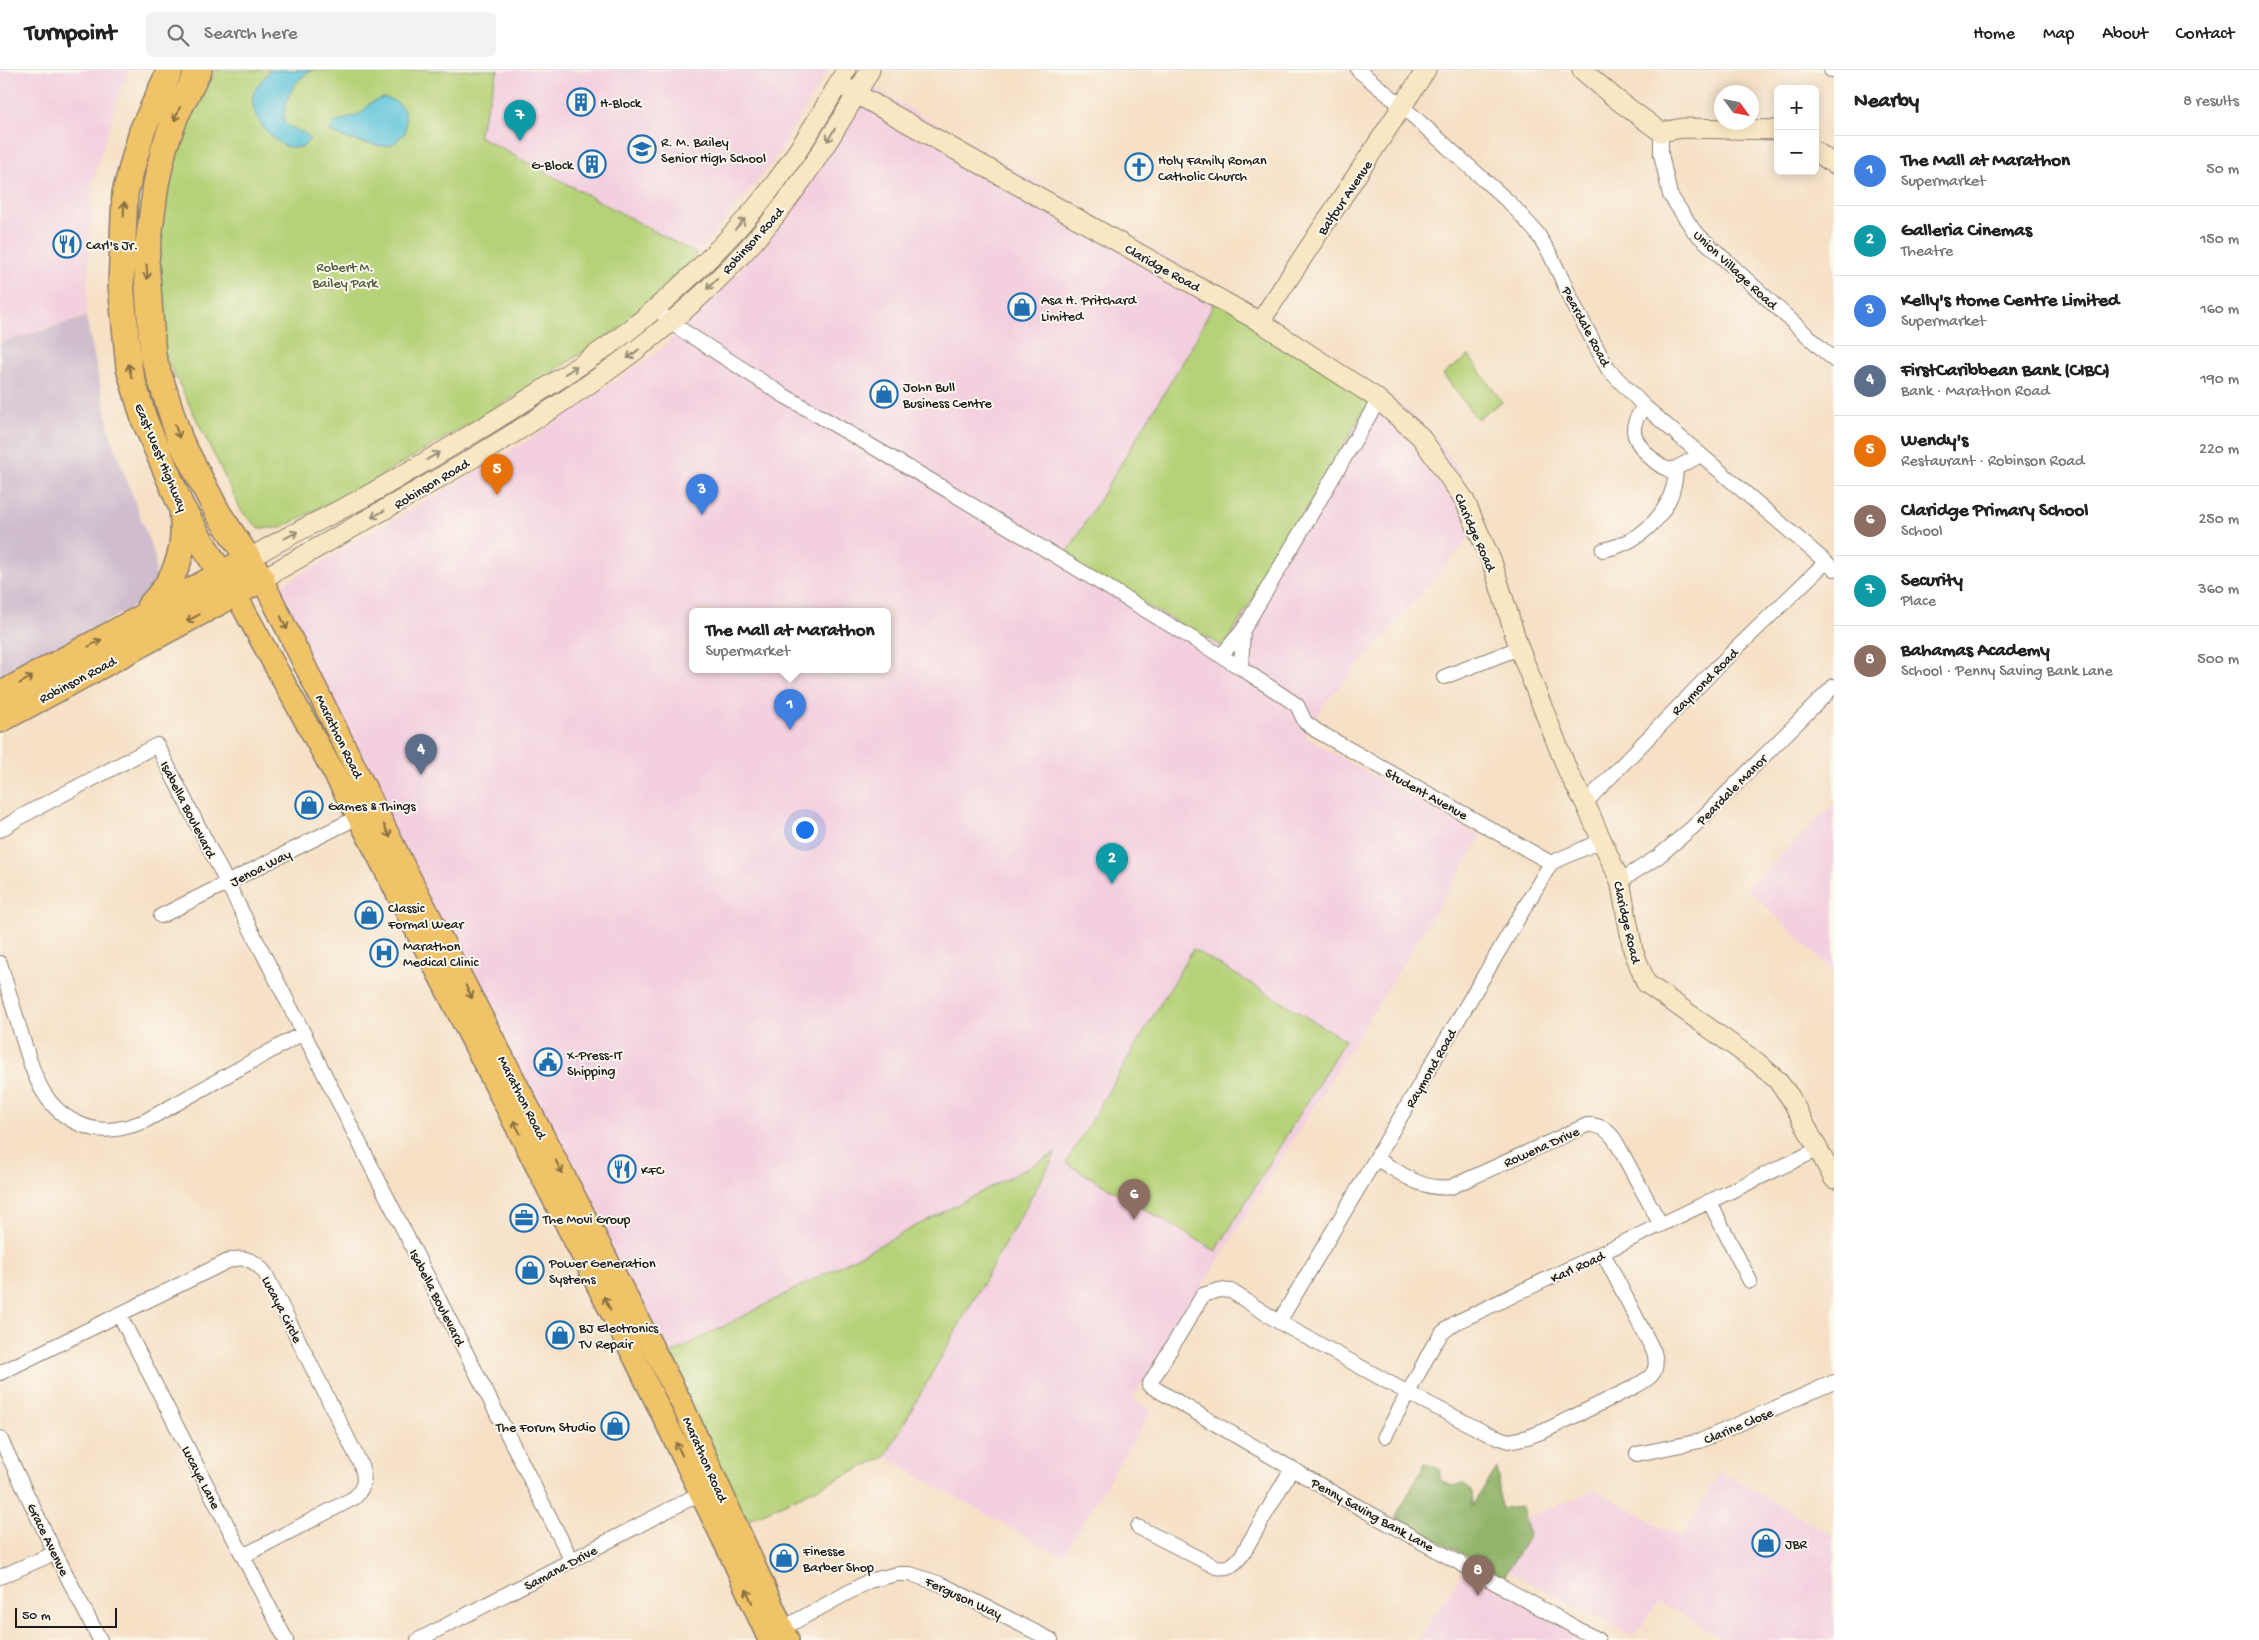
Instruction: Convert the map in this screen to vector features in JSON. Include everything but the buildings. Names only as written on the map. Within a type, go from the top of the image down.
[{"type":"highway","name":"East West Highway","points":[[170,70],[142,132],[125,193],[120,284],[129,368],[144,419],[182,506],[221,574]]},
{"type":"highway","name":"East West Highway","points":[[199,70],[176,115],[164,148],[156,184],[146,260],[153,356],[180,440],[218,513],[255,569]]},
{"type":"highway","points":[[124,628],[149,607],[168,585],[177,567],[182,547],[184,526],[182,506]]},
{"type":"highway","name":"Robinson Road","points":[[0,694],[221,574],[255,569]]},
{"type":"highway","name":"Robinson Road","points":[[0,720],[236,595],[255,569]]},
{"type":"highway","name":"Marathon Road","points":[[221,574],[236,595]]},
{"type":"main road","name":"Marathon Road","points":[[255,569],[410,879],[682,1404],[777,1637]]},
{"type":"main road","name":"Marathon Road","points":[[236,595],[358,817],[701,1493],[777,1637]]},
{"type":"street","name":"Robinson Road","points":[[255,569],[400,502],[536,419],[632,355],[671,323],[741,254],[781,209],[857,94],[870,70]]},
{"type":"street","name":"Peardale Road","points":[[1358,70],[1403,107],[1510,204],[1537,234],[1550,254],[1577,312],[1608,369],[1644,406],[1830,566]]},
{"type":"street","name":"Balfour Avenue","points":[[1260,322],[1426,70]]},
{"type":"street","points":[[1582,70],[1616,99],[1660,132],[1683,128],[1774,130]]},
{"type":"street","name":"Robinson Road","points":[[255,569],[376,491],[526,400],[616,340],[656,308],[726,240],[758,205],[784,171],[842,77]]},
{"type":"street","name":"Claridge Road","points":[[842,77],[857,94],[1260,322],[1379,399],[1420,436],[1464,499],[1492,562],[1519,648],[1569,774],[1585,802],[1620,881],[1632,950],[1646,983],[1758,1063],[1777,1080],[1790,1097],[1820,1149],[1834,1179]]},
{"type":"street","name":"Union Village Road","points":[[1660,132],[1661,154],[1670,195],[1694,230],[1834,360]]},
{"type":"street","points":[[1819,154],[1834,164]]},
{"type":"street","points":[[656,308],[671,323],[783,396],[942,487],[1242,668],[1243,630]]},
{"type":"street","points":[[1221,656],[1243,630],[1379,399]]},
{"type":"street","points":[[1644,406],[1635,419],[1633,432],[1635,440],[1653,460],[1664,468],[1676,468],[1701,455]]},
{"type":"street","points":[[1603,550],[1617,547],[1654,524],[1668,506],[1672,496],[1676,484],[1676,468]]},
{"type":"street","name":"Raymond Road","points":[[1585,802],[1718,666],[1830,566]]},
{"type":"street","points":[[1444,677],[1519,648]]},
{"type":"street","name":"Student Avenue","points":[[1242,668],[1297,705],[1305,722],[1316,731],[1550,863]]},
{"type":"street","name":"Peardale Manor","points":[[1620,881],[1659,856],[1693,828],[1834,686]]},
{"type":"street","name":"Isabella Boulevard","points":[[0,830],[22,816],[157,745],[572,1560]]},
{"type":"street","name":"Jenoa Way","points":[[161,916],[358,817]]},
{"type":"street","points":[[1550,863],[1603,840]]},
{"type":"street","name":"Raymond Road","points":[[1279,1322],[1377,1159],[1550,863]]},
{"type":"street","points":[[0,963],[33,1072],[43,1091],[52,1106],[65,1117],[93,1128],[121,1129],[145,1121],[303,1033]]},
{"type":"street","name":"Rowena Drive","points":[[1377,1159],[1416,1182],[1429,1187],[1451,1187],[1587,1125],[1598,1126],[1610,1132],[1661,1225]]},
{"type":"street","name":"Karl Road","points":[[1385,1436],[1433,1346],[1442,1333],[1455,1323],[1820,1149]]},
{"type":"street","points":[[1709,1201],[1750,1280]]},
{"type":"street","points":[[1279,1322],[1486,1434],[1509,1441],[1528,1437],[1544,1431],[1649,1379],[1654,1372],[1657,1363],[1654,1352],[1603,1253]]},
{"type":"street","name":"Lucaya Circle","points":[[0,1373],[235,1258],[247,1258],[254,1261],[265,1273],[361,1464],[365,1480],[363,1488],[354,1498],[243,1556]]},
{"type":"street","name":"Penny Saving Bank Lane","points":[[1279,1322],[1231,1291],[1219,1290],[1203,1295],[1149,1385],[1292,1468],[1598,1640]]},
{"type":"street","name":"Lucaya Lane","points":[[119,1314],[286,1640]]},
{"type":"street","name":"Clarine Close","points":[[1637,1454],[1700,1441],[1834,1382]]},
{"type":"street","name":"Grace Avenue","points":[[0,1438],[55,1553],[100,1640]]},
{"type":"street","points":[[1138,1527],[1216,1567],[1226,1568],[1234,1564],[1242,1555],[1292,1468]]},
{"type":"street","name":"Samana Drive","points":[[418,1640],[444,1634],[572,1560],[701,1493]]},
{"type":"street","points":[[0,1577],[55,1553]]},
{"type":"street","name":"Ferguson Way","points":[[777,1637],[869,1581],[897,1574],[910,1574],[941,1584],[1043,1638]]},
{"type":"shaded area","points":[[0,70],[130,70],[120,90],[93,181],[86,316],[0,343]]},
{"type":"shaded area","name":"R. M. Bailey Senior High School","points":[[498,70],[828,70],[772,163],[697,254],[477,135]]},
{"type":"shaded area","points":[[870,86],[1254,307],[1385,393],[1418,419],[1443,447],[1462,475],[1485,520],[1323,706],[1305,737],[1482,837],[1132,1399],[1152,1410],[1062,1557],[885,1457],[734,1526],[269,593],[529,440],[663,348],[773,235]]},
{"type":"shaded area","points":[[86,317],[111,437],[155,557],[156,594],[0,680],[0,343]]},
{"type":"shaded area","points":[[1834,804],[1834,972],[1747,888]]},
{"type":"shaded area","name":"JBR","points":[[1720,1471],[1834,1536],[1834,1640],[1725,1640],[1658,1602],[1634,1636],[1506,1570],[1518,1521],[1596,1490],[1682,1539]]},
{"type":"shaded area","points":[[1463,1570],[1589,1640],[1419,1640]]},
{"type":"green space","name":"Robert M. Bailey Park","points":[[216,70],[498,70],[478,136],[697,254],[668,286],[626,324],[524,391],[367,484],[280,528],[259,528],[242,512],[164,353],[156,315],[161,189],[195,108]]},
{"type":"green space","points":[[1217,297],[1370,401],[1224,647],[1062,561],[1190,350]]},
{"type":"green space","points":[[1469,356],[1502,402],[1477,419],[1443,374]]},
{"type":"green space","points":[[1193,949],[1345,1040],[1216,1251],[1066,1163]]},
{"type":"green space","points":[[1056,1153],[885,1457],[739,1524],[657,1361]]},
{"type":"green space","points":[[1425,1463],[1439,1469],[1441,1481],[1452,1486],[1463,1483],[1472,1492],[1472,1506],[1497,1468],[1501,1509],[1522,1507],[1529,1535],[1504,1577],[1396,1517]]},
{"type":"water","points":[[270,70],[313,70],[295,85],[285,107],[284,123],[310,138],[303,147],[290,147],[281,144],[267,132],[256,116],[252,100],[254,92]]},
{"type":"water","points":[[383,98],[390,99],[400,105],[405,115],[406,128],[404,134],[392,144],[382,146],[367,143],[329,131],[334,123],[362,113],[370,103]]},
{"type":"place","name":"H-Block","points":[[581,102]]},
{"type":"place","name":"Security","points":[[520,141]]},
{"type":"place","name":"R. M. Bailey Senior High School","points":[[642,149]]},
{"type":"place","name":"G-Block","points":[[592,164]]},
{"type":"place","name":"Holy Family Roman Catholic Church","points":[[1139,167]]},
{"type":"place","name":"Carl's Jr.","points":[[67,244]]},
{"type":"place","name":"Asa H. Pritchard Limited","points":[[1022,307]]},
{"type":"place","name":"John Bull Business Centre","points":[[884,394]]},
{"type":"place","name":"Wendy's","points":[[497,495]]},
{"type":"place","name":"Kelly's Home Centre Limited","points":[[702,515]]},
{"type":"place","name":"The Mall at Marathon","points":[[790,730]]},
{"type":"place","name":"FirstCaribbean Bank (CIBC)","points":[[421,775]]},
{"type":"place","name":"Games & Things","points":[[309,805]]},
{"type":"place","name":"Galleria Cinemas","points":[[1112,884]]},
{"type":"place","name":"Classic Formal Wear","points":[[369,915]]},
{"type":"place","name":"Marathon Medical Clinic","points":[[384,953]]},
{"type":"place","name":"X-Press-IT Shipping","points":[[548,1062]]},
{"type":"place","name":"KFC","points":[[622,1169]]},
{"type":"place","name":"The Movi Group","points":[[524,1218]]},
{"type":"place","name":"Claridge Primary School","points":[[1134,1220]]},
{"type":"place","name":"Power Generation Systems","points":[[530,1270]]},
{"type":"place","name":"BJ Electronics TV Repair","points":[[560,1335]]},
{"type":"place","name":"The Forum Studio","points":[[615,1426]]},
{"type":"place","name":"JBR","points":[[1766,1543]]},
{"type":"place","name":"Finesse Barber Shop","points":[[784,1558]]},
{"type":"place","name":"Bahamas Academy","points":[[1478,1596]]}]
